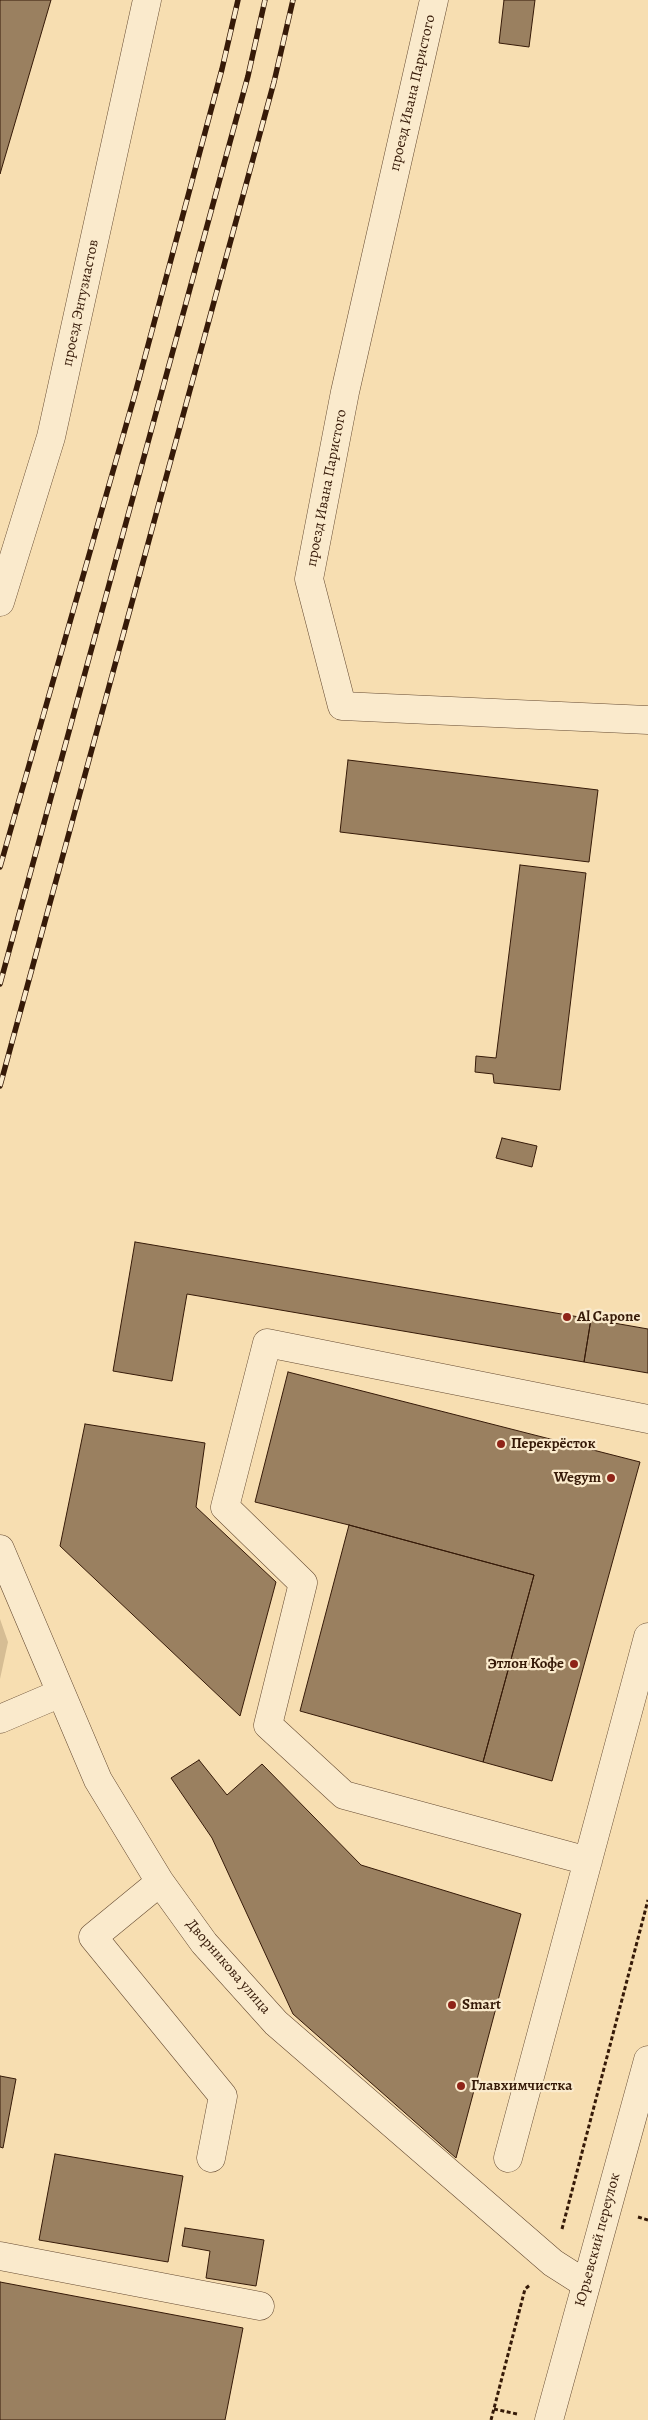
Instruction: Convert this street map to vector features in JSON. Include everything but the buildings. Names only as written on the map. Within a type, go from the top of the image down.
[{"type":"street","name":"проезд Энтузиастов","points":[[0,602],[51,437],[147,0]]},
{"type":"street","name":"проезд Ивана Паристого","points":[[434,0],[346,392],[309,579],[342,706],[648,720]]},
{"type":"street","points":[[588,1861],[344,1795],[268,1725],[303,1583],[225,1507],[267,1343],[648,1419]]},
{"type":"street","name":"Дворникова улица","points":[[0,1549],[98,1780],[160,1882],[204,1943],[276,2023],[553,2263],[586,2284]]},
{"type":"street","points":[[508,2158],[648,1637]]},
{"type":"street","points":[[0,1719],[61,1693]]},
{"type":"street","points":[[160,1882],[92,1937],[223,2096],[210,2158]]},
{"type":"street","name":"Юрьевский переулок","points":[[549,2420],[648,2060]]},
{"type":"street","points":[[0,2256],[260,2306]]},
{"type":"path","points":[[491,2420],[525,2289],[553,2263],[648,1900]]},
{"type":"shaded area","points":[[0,1619],[8,1642],[0,1679]]},
{"type":"railway","points":[[0,867],[135,394],[222,69],[238,0]]},
{"type":"railway","points":[[0,984],[248,76],[265,0]]},
{"type":"railway","points":[[0,1086],[274,82],[293,0]]},
{"type":"place","name":"Al Capone","points":[[567,1317]]},
{"type":"place","name":"Перекрёсток","points":[[501,1444]]},
{"type":"place","name":"Wegym","points":[[611,1478]]},
{"type":"place","name":"Этлон Кофе","points":[[574,1664]]},
{"type":"place","name":"Smart","points":[[452,2005]]},
{"type":"place","name":"Главхимчистка","points":[[461,2086]]}]
